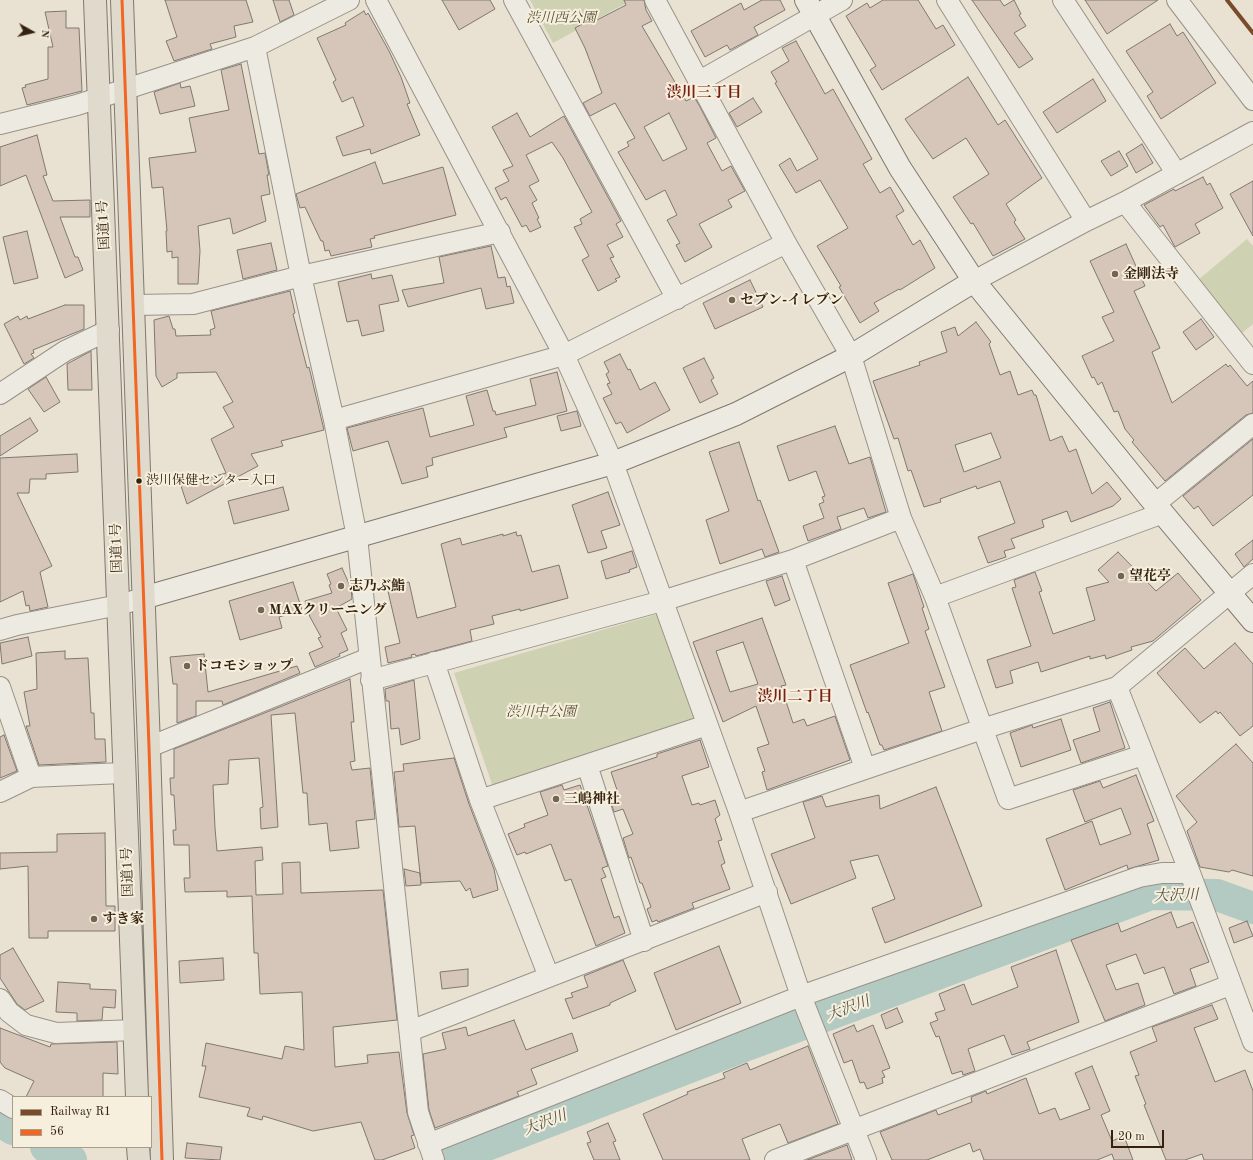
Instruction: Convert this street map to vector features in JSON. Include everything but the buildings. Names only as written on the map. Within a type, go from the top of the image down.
[{"type":"highway","name":"国道1号","points":[[95,0],[119,605],[123,773],[137,1096]]},
{"type":"highway","name":"国道1号","points":[[122,0],[124,88],[134,305],[162,1160]]},
{"type":"highway","points":[[138,1148],[139,1160]]},
{"type":"street","points":[[0,124],[77,105],[124,88],[255,47],[349,0]]},
{"type":"street","points":[[376,0],[564,355],[613,464],[739,812],[767,892],[800,996],[866,1160]]},
{"type":"street","points":[[514,0],[677,299]]},
{"type":"street","points":[[655,0],[786,243],[851,356],[901,518],[935,597],[1008,799],[1143,755]]},
{"type":"street","points":[[698,82],[810,8],[842,0]]},
{"type":"street","points":[[947,0],[1086,220]]},
{"type":"street","points":[[1063,0],[1178,174]]},
{"type":"street","points":[[1177,0],[1253,100]]},
{"type":"street","points":[[810,8],[900,168],[974,281],[1253,621]]},
{"type":"street","points":[[255,47],[301,276],[334,420],[357,537],[418,1112],[431,1152],[800,996],[1139,877],[1162,873],[1190,873]]},
{"type":"street","points":[[0,630],[17,625],[119,605],[613,464],[736,414],[851,356],[974,281],[1086,220],[1125,202],[1178,174],[1253,132]]},
{"type":"street","points":[[1125,202],[1253,364]]},
{"type":"street","points":[[134,305],[193,304],[301,276],[500,232]]},
{"type":"street","points":[[334,420],[564,355],[786,243]]},
{"type":"street","points":[[0,394],[65,351],[109,330]]},
{"type":"street","points":[[935,597],[1159,508],[1253,424]]},
{"type":"street","points":[[372,680],[662,601],[793,560],[901,518]]},
{"type":"street","points":[[793,560],[865,768]]},
{"type":"street","points":[[739,812],[982,729],[1117,687],[1253,574]]},
{"type":"street","points":[[149,747],[369,658]]},
{"type":"street","points":[[434,662],[480,800],[549,977]]},
{"type":"street","points":[[0,687],[31,777]]},
{"type":"street","points":[[1117,687],[1190,873],[1230,985],[1253,1042]]},
{"type":"street","points":[[480,800],[707,725]]},
{"type":"street","points":[[587,765],[644,941]]},
{"type":"street","points":[[0,792],[31,777],[123,773]]},
{"type":"street","points":[[410,1031],[767,892]]},
{"type":"street","points":[[775,1160],[853,1128],[1230,985]]},
{"type":"street","points":[[0,999],[9,1012],[26,1025],[56,1033],[135,1030]]},
{"type":"street","points":[[0,1100],[12,1107]]},
{"type":"green space","name":"渋川西公園","points":[[530,0],[632,0],[553,43]]},
{"type":"green space","points":[[1247,239],[1253,246],[1253,324],[1242,333],[1198,280]]},
{"type":"green space","name":"渋川中公園","points":[[661,613],[701,726],[495,793],[454,673]]},
{"type":"waterway","name":"大沢川","points":[[448,1160],[744,1046],[1151,894],[1217,895],[1253,908]]},
{"type":"waterway","name":"大沢川","points":[[0,1121],[12,1128]]},
{"type":"waterway","name":"大沢川","points":[[48,1148],[71,1160]]},
{"type":"rail line","name":"R1","points":[[1227,0],[1253,33]]},
{"type":"transit line","name":"56","points":[[122,0],[149,747],[162,1160]]},
{"type":"place","name":"金剛法寺","points":[[1115,274]]},
{"type":"place","name":"セブン-イレブン","points":[[732,300]]},
{"type":"place","name":"渋川保健センター入口","points":[[139,481]]},
{"type":"place","name":"望花亭","points":[[1121,576]]},
{"type":"place","name":"志乃ぶ鮨","points":[[341,586]]},
{"type":"place","name":"MAXクリーニング","points":[[261,610]]},
{"type":"place","name":"ドコモショップ","points":[[187,666]]},
{"type":"place","name":"三嶋神社","points":[[556,799]]},
{"type":"place","name":"すき家","points":[[94,919]]},
{"type":"district","name":"渋川三丁目","points":[[704,93]]},
{"type":"district","name":"渋川二丁目","points":[[795,697]]}]
